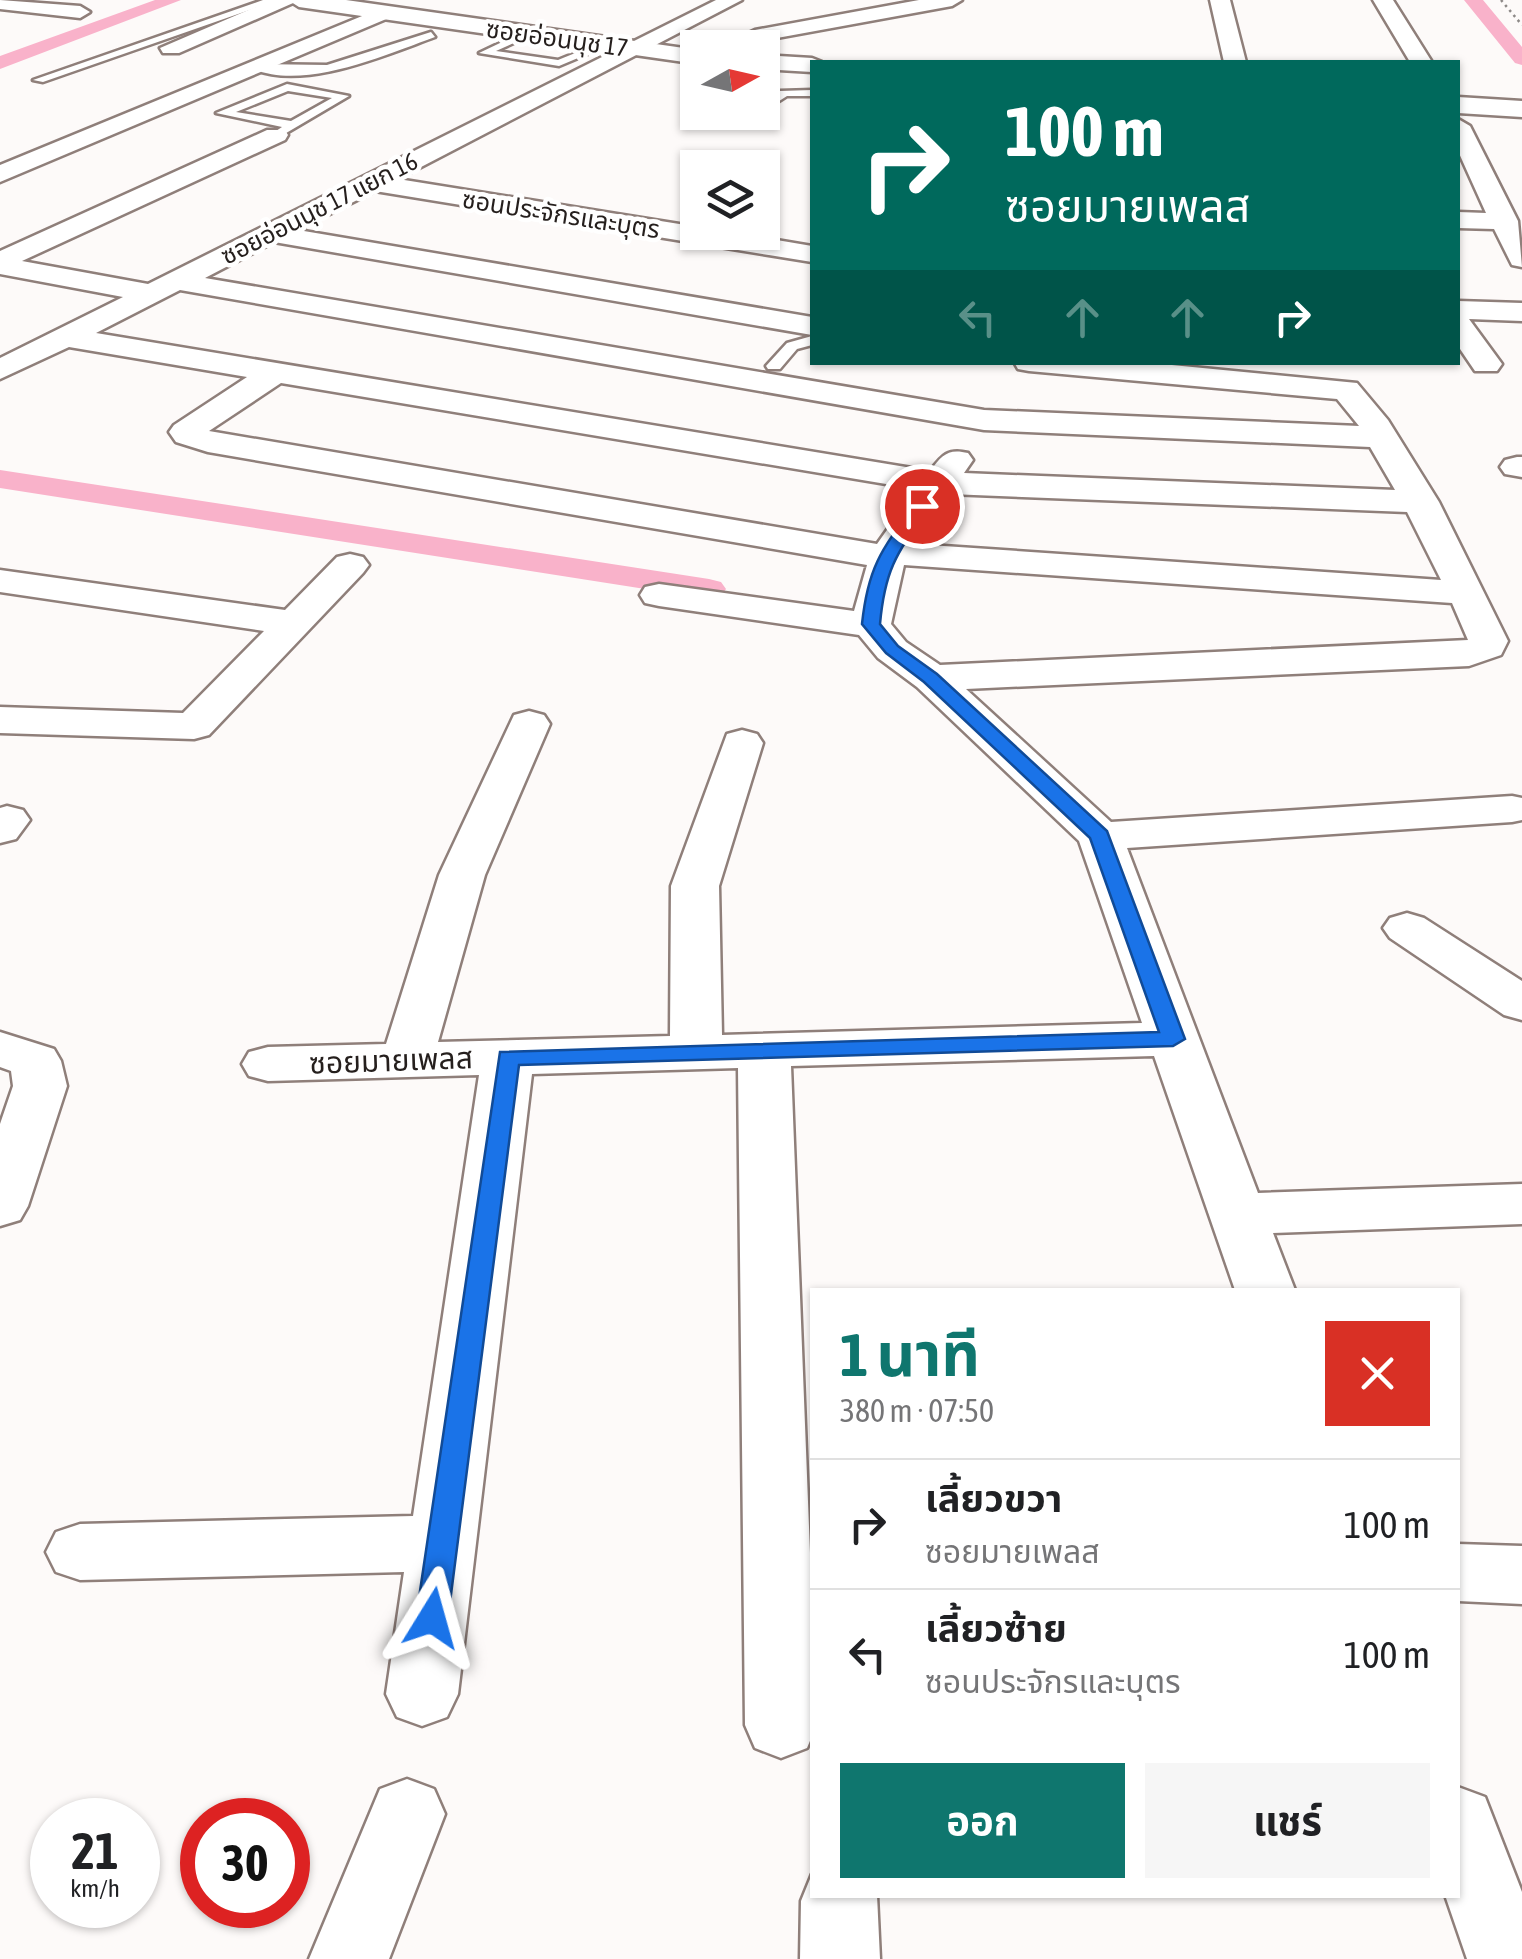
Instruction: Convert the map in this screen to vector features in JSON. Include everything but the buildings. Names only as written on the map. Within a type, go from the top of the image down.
[{"type":"street","points":[[214,84],[168,66],[290,0]]},
{"type":"street","name":"ซอยอ่อนนุช 17","points":[[299,0],[368,7],[680,56]]},
{"type":"street","name":"ซอยอ่อนนุช 17 แยก 16","points":[[0,370],[732,0]]},
{"type":"street","points":[[809,26],[816,15],[841,0]]},
{"type":"street","points":[[1220,0],[1235,60]]},
{"type":"street","points":[[1383,0],[1421,60]]},
{"type":"street","points":[[780,32],[946,1]]},
{"type":"street","points":[[0,3],[80,12]]},
{"type":"street","points":[[0,174],[255,67],[368,7]]},
{"type":"street","points":[[780,63],[810,65]]},
{"type":"street","points":[[1460,105],[1522,109]]},
{"type":"street","points":[[76,140],[64,134],[96,116],[86,112]]},
{"type":"street","points":[[0,264],[285,130]]},
{"type":"street","points":[[1460,130],[1522,259]]},
{"type":"street","name":"ซอนประจักรและบุตร","points":[[369,182],[810,254]]},
{"type":"street","points":[[1460,220],[1504,221]]},
{"type":"street","points":[[269,233],[810,326]]},
{"type":"street","points":[[0,264],[984,420],[1382,437]]},
{"type":"street","points":[[1460,310],[1522,312]]},
{"type":"street","points":[[1460,328],[1486,364]]},
{"type":"street","points":[[65,336],[940,483],[1421,502]]},
{"type":"street","points":[[871,624],[874,589],[887,555],[1025,365]]},
{"type":"street","points":[[930,678],[1469,654],[1487,647],[1488,641],[1421,502],[1351,393],[1337,388],[1063,365]]},
{"type":"street","points":[[276,372],[186,432],[188,435],[208,442],[887,555],[1466,593]]},
{"type":"street","points":[[0,720],[194,726],[350,565]]},
{"type":"street","points":[[0,581],[293,624]]},
{"type":"street","points":[[659,595],[871,624],[892,650],[930,678],[1100,836],[1264,1288]]},
{"type":"street","points":[[408,1060],[462,875],[529,724]]},
{"type":"street","points":[[696,1052],[695,886],[742,743]]},
{"type":"street","points":[[1100,836],[1512,809]]},
{"type":"street","points":[[1407,928],[1522,1004]]},
{"type":"street","name":"ซอยมายเพลส","points":[[268,1064],[1173,1039]]},
{"type":"street","points":[[0,1050],[35,1061],[40,1086],[0,1206]]},
{"type":"street","points":[[764,1050],[780,1725]]},
{"type":"street","points":[[422,1694],[508,1058]]},
{"type":"street","points":[[1237,1214],[1522,1204]]},
{"type":"street","points":[[80,1552],[442,1543]]},
{"type":"street","points":[[1460,1573],[1522,1576]]},
{"type":"street","points":[[348,1959],[407,1814]]},
{"type":"street","points":[[1460,1828],[1507,1959]]},
{"type":"lane","points":[[39,80],[272,0]]},
{"type":"lane","points":[[525,34],[484,53],[559,63],[604,45]]},
{"type":"lane","points":[[255,67],[292,72],[341,68],[431,35]]},
{"type":"lane","points":[[287,86],[343,96],[285,130],[222,113],[257,99],[287,86]]},
{"type":"lane","points":[[780,96],[810,93]]},
{"type":"lane","points":[[257,99],[288,104]]},
{"type":"lane","points":[[304,107],[320,110]]},
{"type":"lane","points":[[774,366],[792,346],[810,342]]},
{"type":"path","points":[[1502,0],[1522,25]]},
{"type":"waterway","points":[[0,63],[172,0]]},
{"type":"waterway","points":[[1473,0],[1522,59]]},
{"type":"waterway","points":[[0,479],[709,589]]},
{"type":"route","points":[[432,1618],[508,1058],[1173,1039],[1100,836],[930,678],[892,650],[871,624],[874,589],[887,554],[922,506]]}]
